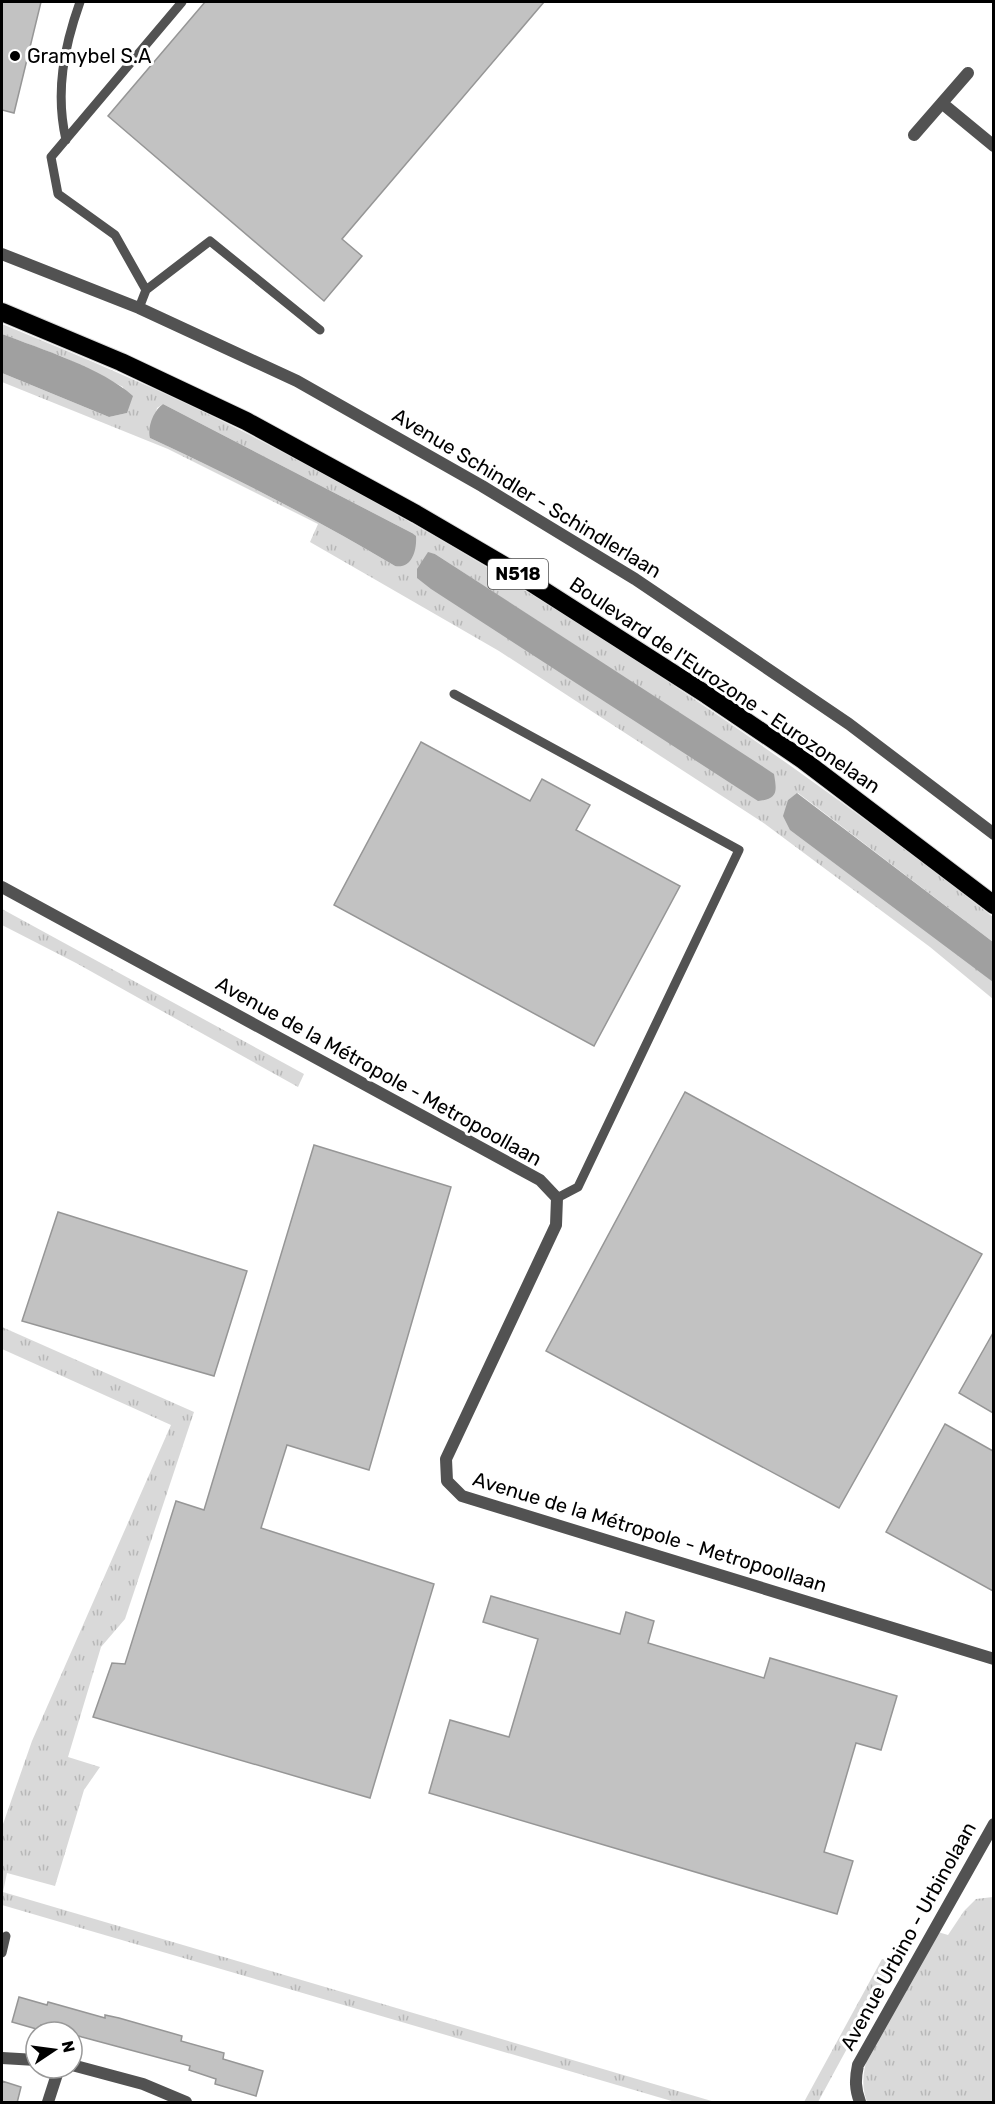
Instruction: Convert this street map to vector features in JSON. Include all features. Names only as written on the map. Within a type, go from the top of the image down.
[{"type":"highway","name":"Boulevard de l'Eurozone - Eurozonelaan","points":[[2,312],[121,362],[246,422],[416,514],[510,569],[707,695],[803,760],[993,905]]},
{"type":"street","points":[[915,135],[968,73]]},
{"type":"street","points":[[943,104],[993,147]]},
{"type":"street","name":"Avenue Schindler - Schindlerlaan","points":[[2,254],[139,308],[297,381],[549,525],[635,579],[849,724],[993,834]]},
{"type":"street","name":"Avenue de la Métropole - Metropoollaan","points":[[2,887],[540,1180],[557,1197],[556,1226],[446,1459],[447,1481],[462,1496],[993,1659]]},
{"type":"street","name":"Avenue Urbino - Urbinolaan","points":[[860,2103],[855,2078],[861,2059],[993,1824]]},
{"type":"street","points":[[2,2058],[24,2059]]},
{"type":"street","points":[[84,2068],[143,2084],[186,2103]]},
{"type":"street","points":[[48,2103],[55,2080]]},
{"type":"lane","points":[[66,140],[60,115],[62,74],[69,32],[80,2]]},
{"type":"lane","points":[[146,290],[115,235],[58,194],[51,157],[183,2]]},
{"type":"lane","points":[[139,308],[146,290],[210,242],[320,330]]},
{"type":"lane","points":[[454,694],[739,850],[578,1187],[557,1197]]},
{"type":"lane","points":[[2,1953],[6,1936]]},
{"type":"green space","points":[[2,324],[125,376],[186,403],[344,485],[537,598],[724,719],[905,849],[993,917],[993,942],[798,793],[788,800],[993,982],[993,999],[930,947],[765,824],[499,651],[310,542],[318,524],[168,449],[2,382],[2,373],[109,417],[127,413],[123,387],[63,357],[2,334]],"holes":[[[163,404],[412,533],[395,566],[274,499],[150,438],[157,408]],[[428,553],[435,554],[774,775]]]},
{"type":"green space","points":[[2,909],[304,1074],[298,1087],[76,963],[2,925]]},
{"type":"green space","points":[[2,1327],[194,1412],[125,1619],[101,1647],[68,1757],[100,1767],[84,1790],[55,1886],[7,1873],[3,1892],[715,2102],[675,2102],[2,1905],[2,1827],[32,1741],[171,1425],[2,1349]]},
{"type":"green space","points":[[993,1897],[993,2102],[867,2102],[863,2078],[868,2055],[938,1932],[948,1935],[964,1911],[976,1899]]},
{"type":"green space","points":[[882,1959],[894,1962],[818,2102],[804,2102]]},
{"type":"shaded area","points":[[2,334],[70,360],[120,386],[133,396],[127,413],[109,417],[2,373]]},
{"type":"shaded area","points":[[163,404],[412,533],[416,536],[416,541],[409,562],[406,565],[395,566],[274,499],[150,438],[152,419]]},
{"type":"shaded area","points":[[428,552],[435,554],[774,774],[775,794],[758,801],[431,589],[417,578],[417,569]]},
{"type":"shaded area","points":[[797,793],[993,942],[993,982],[790,830],[783,816],[788,800]]},
{"type":"building","name":"Gramybel S.A","points":[[2,2],[41,2],[14,113],[2,110]]},
{"type":"building","points":[[205,2],[544,2],[342,239],[362,256],[324,301],[108,116]]},
{"type":"building","points":[[421,742],[530,801],[542,779],[590,805],[576,830],[680,886],[594,1046],[334,905]]},
{"type":"building","points":[[685,1092],[982,1254],[839,1508],[546,1351]]},
{"type":"building","points":[[314,1145],[451,1187],[369,1470],[287,1445],[261,1528],[434,1584],[370,1798],[93,1717],[112,1663],[125,1664],[176,1501],[204,1510]]},
{"type":"building","points":[[58,1212],[247,1271],[214,1376],[22,1321]]},
{"type":"building","points":[[993,1333],[993,1413],[959,1393]]},
{"type":"building","points":[[945,1424],[993,1451],[993,1591],[886,1532]]},
{"type":"building","points":[[491,1596],[620,1634],[626,1612],[654,1621],[648,1643],[764,1678],[770,1658],[897,1696],[881,1750],[856,1743],[824,1852],[853,1861],[837,1914],[429,1793],[450,1720],[509,1737],[538,1639],[483,1622]]},
{"type":"building","points":[[19,1997],[47,2005],[48,2002],[105,2018],[105,2015],[119,2018],[182,2036],[181,2041],[224,2053],[223,2059],[263,2071],[256,2096],[215,2084],[216,2079],[189,2070],[190,2066],[84,2038],[84,2020],[24,2020],[24,2025],[12,2022]]},
{"type":"building","points":[[2,2081],[21,2087],[17,2103],[2,2103]]},
{"type":"place","name":"Gramybel S.A","points":[[15,56]]}]
